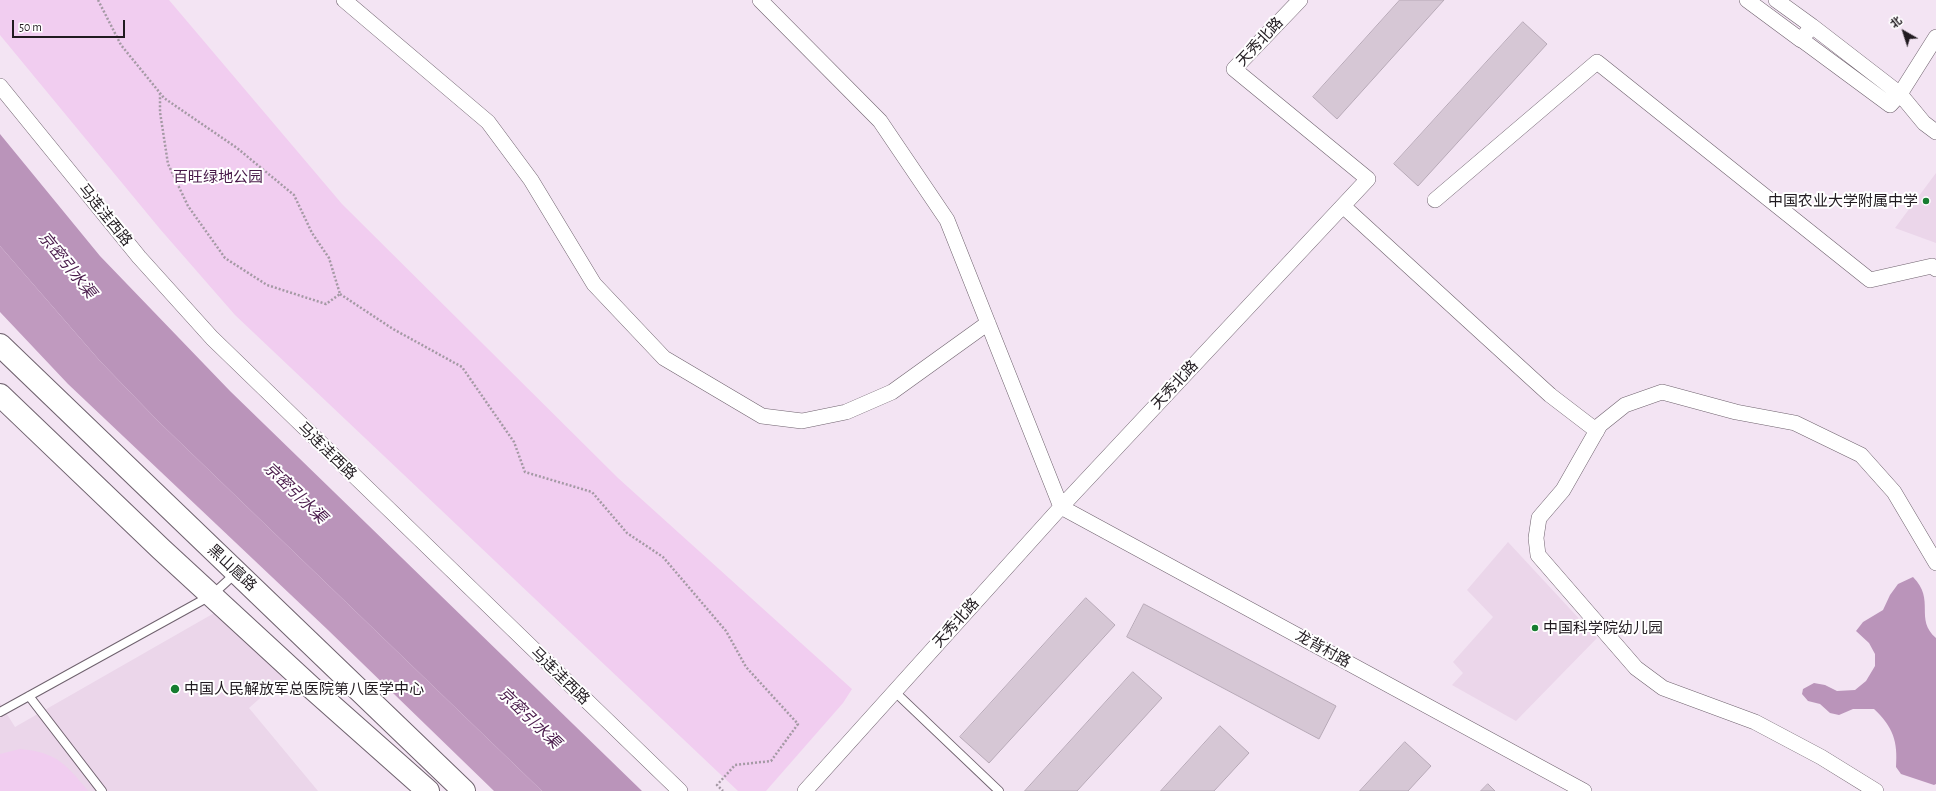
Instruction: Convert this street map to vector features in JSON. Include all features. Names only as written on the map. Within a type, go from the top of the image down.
[{"type":"main road","name":"黑山扈路","points":[[0,345],[183,523],[464,791]]},
{"type":"main road","points":[[0,395],[161,549],[313,689],[428,791]]},
{"type":"main road","points":[[161,549],[174,550],[182,545],[186,539],[183,523]]},
{"type":"street","points":[[344,0],[488,122],[531,180],[594,284],[664,358],[762,416],[802,421],[846,412],[892,392],[988,324]]},
{"type":"street","points":[[760,0],[880,121],[947,220],[1061,507]]},
{"type":"street","name":"天秀北路","points":[[805,791],[1061,507],[1368,179],[1234,69],[1300,0]]},
{"type":"street","points":[[1747,0],[1890,105],[1900,94],[1936,37]]},
{"type":"street","points":[[1776,0],[1900,94],[1924,123],[1936,132]]},
{"type":"street","points":[[1802,40],[1812,26]]},
{"type":"street","points":[[1435,200],[1597,62],[1870,280],[1932,266],[1936,269]]},
{"type":"street","name":"马连洼西路","points":[[0,86],[140,257],[212,338],[680,791]]},
{"type":"street","points":[[1343,206],[1550,395],[1597,431]]},
{"type":"street","points":[[1876,791],[1821,757],[1755,722],[1663,688],[1636,668],[1538,555],[1536,538],[1539,518],[1563,490],[1600,426],[1624,405],[1662,392],[1736,412],[1795,422],[1861,455],[1894,492],[1920,532],[1936,563]]},
{"type":"street","name":"龙背村路","points":[[1061,507],[1584,791]]},
{"type":"lane","points":[[0,712],[212,595],[237,573]]},
{"type":"lane","points":[[895,692],[999,791]]},
{"type":"lane","points":[[29,696],[102,791]]},
{"type":"path","points":[[98,0],[121,45],[160,93],[202,125],[236,148],[294,195],[312,233],[329,258],[340,294],[392,329],[462,367],[514,442],[525,472],[592,492],[627,533],[663,557],[726,631],[746,667],[798,724],[770,761],[735,765],[717,785],[723,791]]},
{"type":"path","points":[[160,93],[160,112],[168,164],[188,206],[225,258],[267,286],[311,300],[326,304],[340,294]]},
{"type":"shaded area","name":"中国农业大学附属中学","points":[[1936,173],[1936,243],[1895,228]]},
{"type":"shaded area","points":[[0,246],[100,361],[158,421],[542,791],[494,791],[328,630],[68,384],[0,312]]},
{"type":"shaded area","name":"中国科学院幼儿园","points":[[1508,542],[1597,638],[1516,721],[1452,685],[1463,673],[1453,662],[1493,617],[1467,590]]},
{"type":"shaded area","name":"中国人民解放军总医院第八医学中心","points":[[216,612],[286,675],[249,708],[318,791],[0,791],[0,703],[15,727]]},
{"type":"green space","name":"百旺绿地公园","points":[[0,0],[169,0],[342,204],[618,478],[852,689],[843,703],[766,791],[738,791],[235,315],[160,229],[0,35]]},
{"type":"green space","points":[[20,749],[52,756],[73,773],[88,791],[0,791],[0,754]]},
{"type":"water","name":"京密引水渠","points":[[0,134],[100,256],[230,391],[642,791],[542,791],[158,421],[100,361],[0,246]]},
{"type":"water","points":[[1913,577],[1920,585],[1925,601],[1926,624],[1936,638],[1936,784],[1934,785],[1901,774],[1896,767],[1896,750],[1893,735],[1886,722],[1874,709],[1853,709],[1839,715],[1830,713],[1820,704],[1808,701],[1802,694],[1803,689],[1814,683],[1825,685],[1837,691],[1855,690],[1866,681],[1875,666],[1875,654],[1869,643],[1856,631],[1863,622],[1883,610],[1890,595],[1898,584]]},
{"type":"building","points":[[1400,0],[1444,0],[1337,119],[1313,97]]},
{"type":"building","points":[[1523,22],[1547,44],[1418,186],[1394,164]]},
{"type":"building","points":[[1086,598],[1115,625],[989,763],[960,737]]},
{"type":"building","points":[[1144,604],[1336,706],[1319,739],[1127,637]]},
{"type":"building","points":[[1133,672],[1162,698],[1077,791],[1025,791]]},
{"type":"building","points":[[1220,726],[1249,753],[1214,791],[1161,791]]},
{"type":"building","points":[[1405,742],[1431,766],[1408,791],[1360,791]]},
{"type":"building","points":[[1488,784],[1495,791],[1481,791]]},
{"type":"place","name":"中国农业大学附属中学","points":[[1926,201]]},
{"type":"place","name":"中国科学院幼儿园","points":[[1535,628]]},
{"type":"place","name":"中国人民解放军总医院第八医学中心","points":[[175,689]]}]
